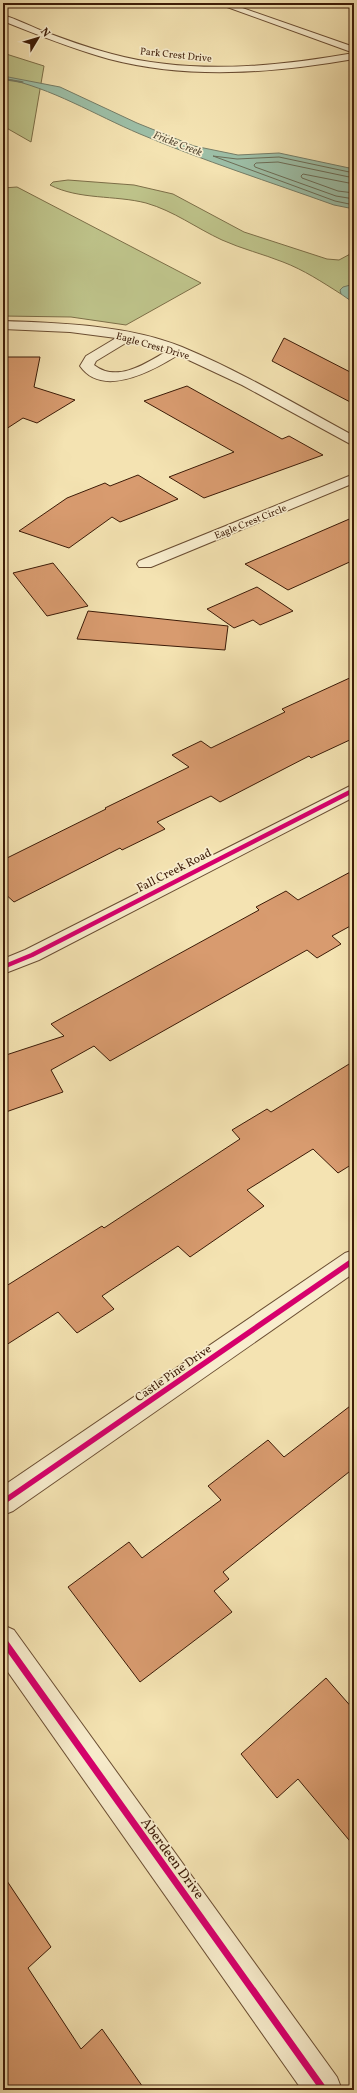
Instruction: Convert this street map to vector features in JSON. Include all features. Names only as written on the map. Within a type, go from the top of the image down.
[{"type":"street","points":[[220,3],[354,50]]},
{"type":"street","name":"Park Crest Drive","points":[[3,18],[44,35],[112,57],[159,66],[221,69],[277,68],[324,62],[354,56]]},
{"type":"street","name":"Eagle Crest Drive","points":[[3,325],[49,325],[105,331],[178,350],[220,368],[354,442]]},
{"type":"street","points":[[128,336],[91,359],[87,366],[93,373],[117,378],[137,373],[178,350]]},
{"type":"street","name":"Eagle Crest Circle","points":[[145,564],[354,478]]},
{"type":"street","name":"Fall Creek Road","points":[[3,967],[32,954],[354,790]]},
{"type":"street","name":"Castle Pine Drive","points":[[3,1502],[354,1260]]},
{"type":"street","name":"Aberdeen Drive","points":[[3,1640],[324,2090]]},
{"type":"shaded area","points":[[3,53],[44,66],[31,142],[3,126]]},
{"type":"shaded area","points":[[68,180],[134,185],[173,194],[244,232],[327,259],[339,260],[354,252],[354,284],[341,290],[341,294],[313,276],[291,265],[222,240],[156,206],[134,201],[73,193],[50,185],[53,182]]},
{"type":"shaded area","points":[[17,187],[201,283],[126,325],[71,317],[3,316],[3,188]]},
{"type":"water","points":[[3,76],[60,87],[137,123],[194,146],[238,155],[279,153],[354,169],[354,209],[334,205],[188,153],[123,127],[56,95],[21,82],[3,78]]},
{"type":"water","points":[[354,284],[354,303],[341,294],[340,290],[343,287]]},
{"type":"building","points":[[284,338],[354,374],[354,404],[272,361]]},
{"type":"building","points":[[3,357],[40,357],[34,387],[75,400],[37,423],[23,418],[3,431]]},
{"type":"building","points":[[187,386],[282,439],[289,436],[323,455],[204,498],[169,477],[234,452],[144,401]]},
{"type":"building","points":[[138,475],[178,499],[120,522],[112,517],[69,548],[19,531],[67,498],[105,483],[110,486]]},
{"type":"building","points":[[354,517],[354,560],[288,590],[245,564]]},
{"type":"building","points":[[53,563],[88,606],[47,616],[13,573]]},
{"type":"building","points":[[257,587],[293,611],[260,625],[253,620],[234,628],[207,609]]},
{"type":"building","points":[[88,611],[228,626],[225,650],[77,639]]},
{"type":"building","points":[[354,676],[354,738],[311,758],[309,756],[220,802],[211,796],[157,822],[165,829],[122,850],[120,848],[14,902],[3,892],[3,860],[189,767],[172,755],[201,741],[211,748],[285,712],[282,709]]},
{"type":"building","points":[[354,870],[354,924],[332,936],[341,944],[317,958],[307,950],[110,1061],[94,1046],[51,1070],[63,1092],[3,1113],[3,1056],[64,1036],[51,1024],[259,910],[256,907],[286,891],[298,900]]},
{"type":"building","points":[[354,1061],[354,1163],[338,1173],[313,1149],[247,1190],[264,1206],[190,1257],[178,1246],[102,1296],[114,1309],[77,1333],[58,1312],[3,1347],[3,1288],[102,1226],[104,1228],[240,1139],[232,1130],[267,1109],[271,1112]]},
{"type":"building","points":[[354,1403],[354,1468],[223,1572],[229,1579],[214,1591],[232,1612],[140,1682],[68,1587],[129,1542],[142,1558],[221,1500],[208,1486],[268,1440],[284,1457]]},
{"type":"building","points":[[326,1678],[354,1710],[354,1846],[298,1779],[277,1798],[241,1754]]},
{"type":"building","points":[[3,1875],[51,1947],[28,1968],[81,2049],[102,2029],[145,2090],[3,2090]]},
{"type":"waterway","name":"Fricke Creek","points":[[3,79],[22,82]]},
{"type":"cycle path","points":[[3,967],[32,955],[354,790]]},
{"type":"cycle path","points":[[3,1502],[354,1260]]},
{"type":"cycle path","points":[[3,1640],[324,2090]]}]
